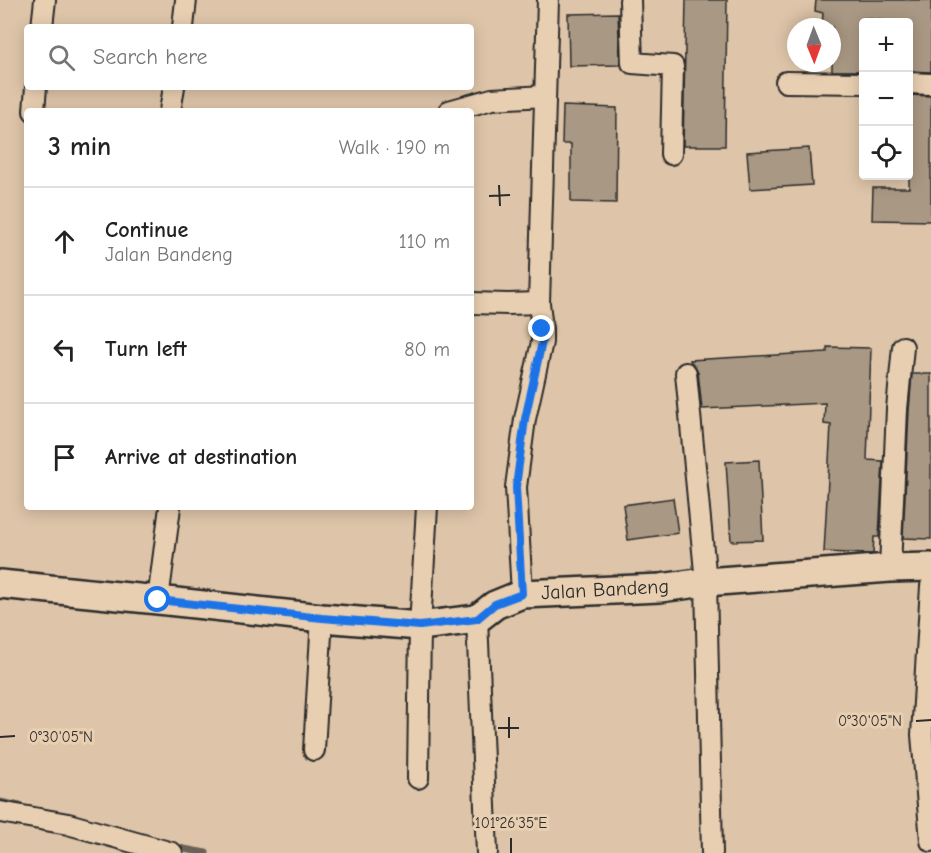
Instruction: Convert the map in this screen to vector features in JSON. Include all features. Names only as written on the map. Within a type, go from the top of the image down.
[{"type":"street","points":[[42,24],[45,0]]},
{"type":"street","points":[[183,24],[186,0]]},
{"type":"street","points":[[522,594],[516,487],[525,419],[542,342],[539,303],[548,0]]},
{"type":"street","points":[[630,0],[632,63],[673,66],[671,154]]},
{"type":"street","points":[[786,82],[859,83]]},
{"type":"street","points":[[913,83],[931,84]]},
{"type":"street","points":[[34,108],[36,90]]},
{"type":"street","points":[[170,108],[174,90]]},
{"type":"street","points":[[460,108],[492,99],[545,96]]},
{"type":"street","points":[[474,303],[539,303]]},
{"type":"street","points":[[890,568],[897,408],[903,347]]},
{"type":"street","points":[[686,373],[706,582],[712,853]]},
{"type":"street","points":[[158,600],[170,510]]},
{"type":"street","points":[[418,778],[420,626],[427,510]]},
{"type":"street","name":"Jalan Bandeng","points":[[0,584],[420,626],[477,619],[495,604],[522,594],[660,588],[706,582],[931,567]]},
{"type":"street","points":[[931,586],[922,735],[931,841]]},
{"type":"street","points":[[314,750],[322,618]]},
{"type":"street","points":[[477,619],[487,853]]},
{"type":"street","points":[[0,812],[68,824],[172,853]]},
{"type":"building","points":[[686,0],[727,0],[725,146],[683,146]]},
{"type":"building","points":[[816,0],[931,0],[931,72],[913,71],[913,18],[859,18],[859,71],[841,71],[841,18],[823,18],[823,13],[815,11]]},
{"type":"building","points":[[618,13],[620,65],[569,66],[568,14]]},
{"type":"building","points":[[913,95],[931,96],[931,221],[872,220],[873,188],[909,188],[909,180],[913,180]]},
{"type":"building","points":[[563,106],[617,108],[616,203],[571,202],[571,144],[562,144]]},
{"type":"building","points":[[809,148],[812,185],[750,189],[747,152]]},
{"type":"building","points":[[827,347],[871,348],[867,460],[883,461],[879,537],[874,537],[873,554],[824,552],[831,425],[824,424],[825,403],[702,409],[698,372],[690,360],[827,352]]},
{"type":"building","points":[[912,374],[931,374],[931,539],[903,538]]},
{"type":"building","points":[[759,460],[763,540],[731,541],[726,462]]},
{"type":"building","points":[[673,498],[678,533],[628,540],[623,505]]},
{"type":"waterway","points":[[0,802],[20,806]]},
{"type":"waterway","points":[[173,847],[206,853]]},
{"type":"route","points":[[158,600],[420,626],[477,619],[495,604],[522,594],[516,487],[525,419],[542,342],[542,329]]}]
